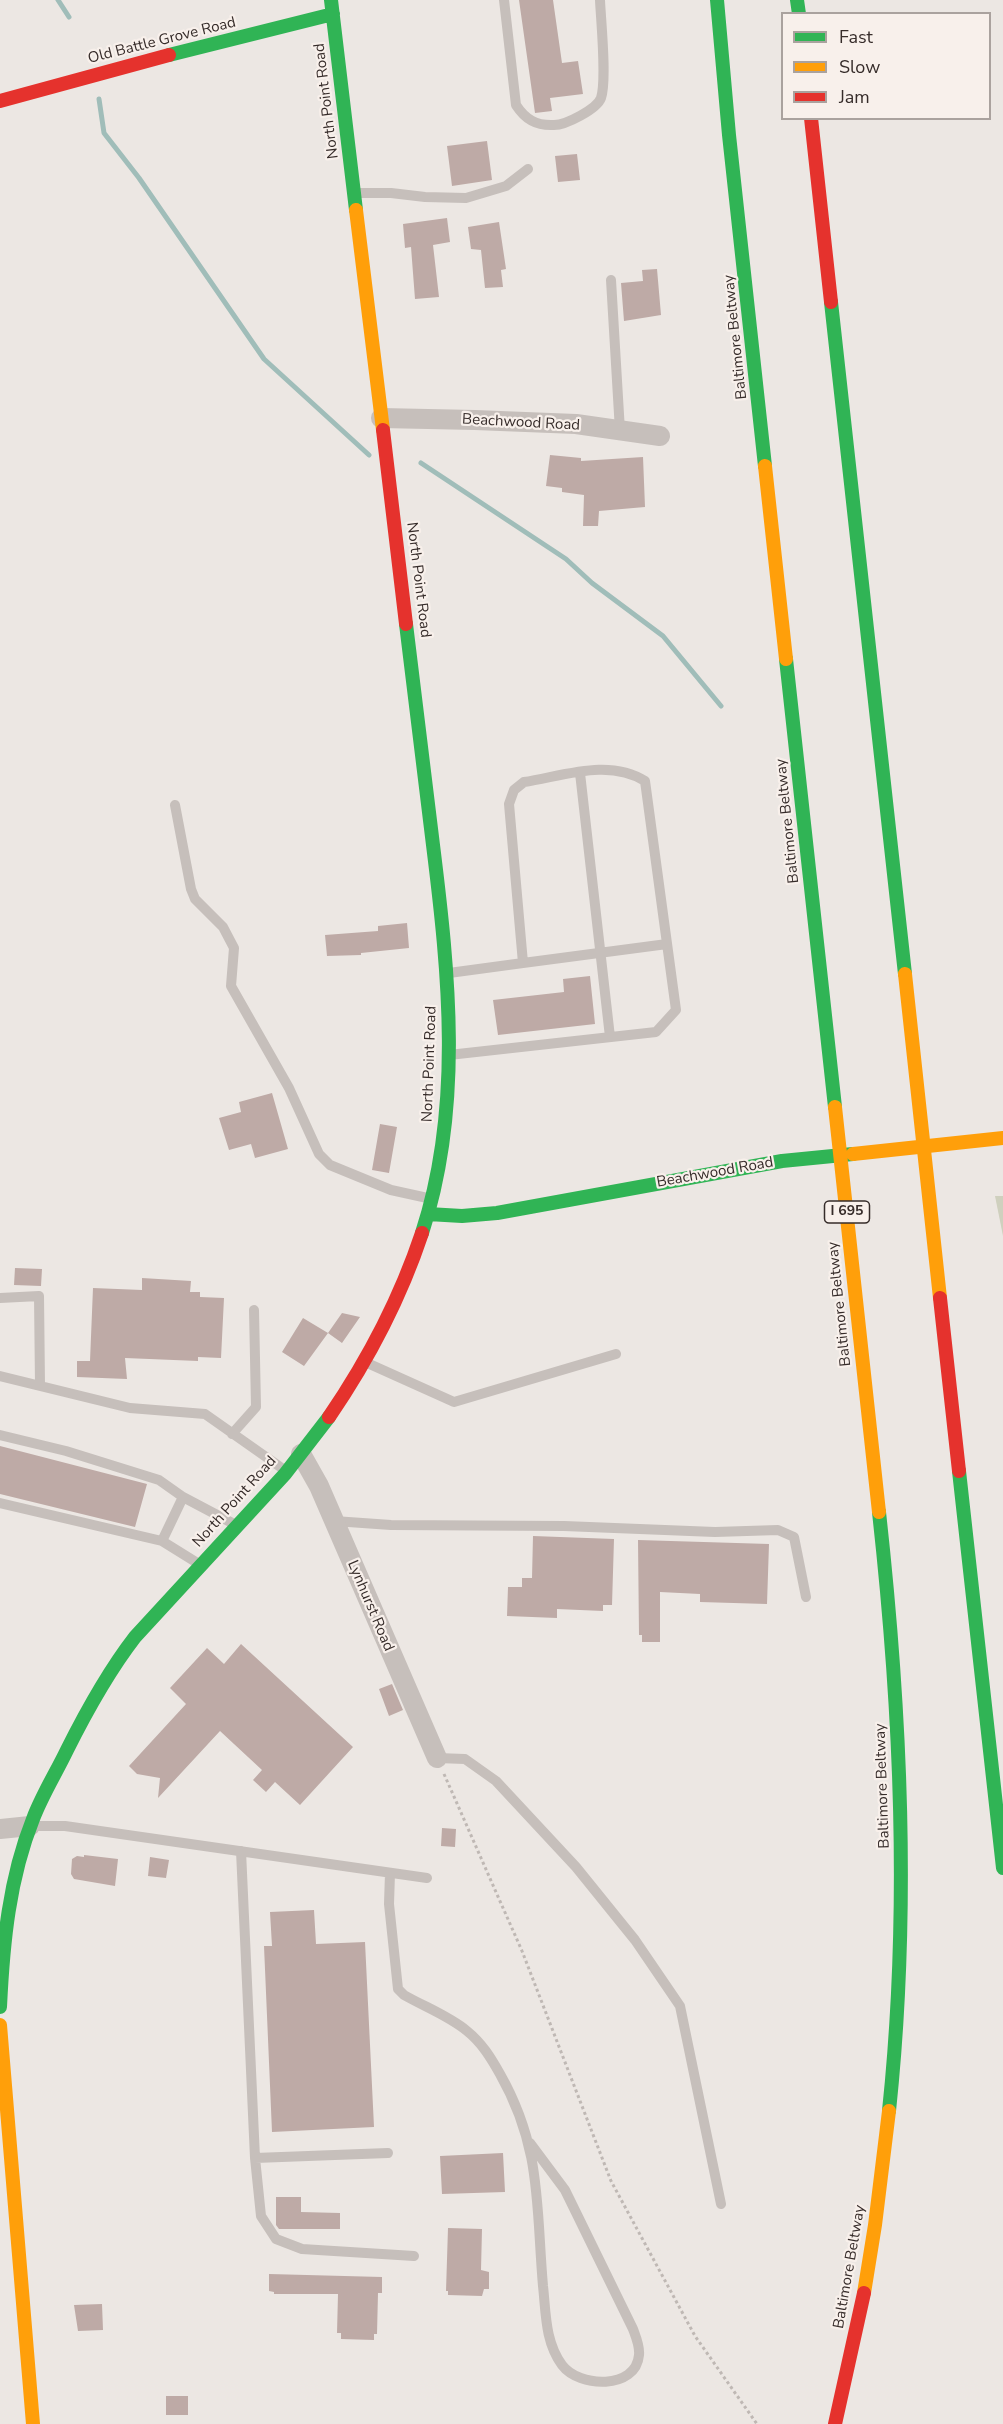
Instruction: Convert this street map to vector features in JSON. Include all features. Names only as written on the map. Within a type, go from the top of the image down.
[{"type":"main road","points":[[706,0],[729,135]]},
{"type":"main road","name":"Baltimore Beltway","points":[[717,0],[729,135],[886,1578],[896,1697],[902,1877],[891,2084],[869,2265],[835,2424]]},
{"type":"main road","name":"Old Battle Grove Road","points":[[0,101],[332,7]]},
{"type":"main road","name":"North Point Road","points":[[0,2007],[4,1942],[19,1863],[30,1826],[77,1730],[117,1662],[200,1565],[301,1454],[328,1420],[365,1361],[405,1281],[428,1214],[442,1148],[448,1100],[449,1055],[448,973],[441,895],[332,7]]},
{"type":"main road","points":[[810,120],[1003,1868]]},
{"type":"main road","name":"Beachwood Road","points":[[428,1214],[462,1216],[497,1213],[782,1161],[1003,1138]]},
{"type":"main road","points":[[0,2025],[33,2424]]},
{"type":"street","name":"Beachwood Road","points":[[381,418],[576,424],[660,436]]},
{"type":"street","name":"Lynhurst Road","points":[[301,1454],[319,1486],[437,1758]]},
{"type":"street","points":[[0,1829],[30,1826]]},
{"type":"lane","points":[[504,0],[516,105],[525,118],[546,125],[560,125],[588,111],[600,100],[603,86],[600,0]]},
{"type":"lane","points":[[354,193],[466,198],[506,186],[528,169]]},
{"type":"lane","points":[[611,280],[620,431]]},
{"type":"lane","points":[[449,1055],[656,1032],[676,1010],[645,781],[632,772],[608,768],[524,782],[514,790],[509,804],[523,963]]},
{"type":"lane","points":[[580,773],[610,1037]]},
{"type":"lane","points":[[174,806],[195,899],[223,927],[234,948],[231,986],[289,1088],[319,1154],[330,1165],[381,1186],[432,1199]]},
{"type":"lane","points":[[448,973],[667,944]]},
{"type":"lane","points":[[0,1298],[39,1296],[40,1386]]},
{"type":"lane","points":[[232,1434],[256,1407],[254,1310]]},
{"type":"lane","points":[[365,1361],[454,1402],[616,1354]]},
{"type":"lane","points":[[0,1376],[130,1408],[205,1414],[286,1471]]},
{"type":"lane","points":[[0,1435],[66,1451],[159,1480],[183,1497],[236,1525]]},
{"type":"lane","points":[[162,1541],[183,1497]]},
{"type":"lane","points":[[0,1503],[162,1541],[200,1565]]},
{"type":"lane","points":[[334,1521],[430,1526],[564,1526],[714,1532],[778,1530],[794,1537],[806,1597]]},
{"type":"lane","points":[[437,1758],[465,1759],[496,1781],[576,1867],[635,1940],[680,2006],[721,2205]]},
{"type":"lane","points":[[30,1826],[65,1826],[427,1878]]},
{"type":"lane","points":[[241,1851],[255,2158],[261,2216],[276,2239],[302,2249],[414,2256]]},
{"type":"lane","points":[[390,1873],[389,1904],[398,1989],[404,1995],[467,2031],[487,2051],[512,2095],[530,2143],[538,2192],[545,2315],[554,2353],[563,2367],[573,2374],[594,2382],[617,2379],[630,2373],[638,2363],[640,2353],[633,2329],[565,2190],[530,2143]]},
{"type":"lane","points":[[255,2158],[388,2153]]},
{"type":"path","points":[[437,1758],[522,1951],[611,2181],[695,2336],[757,2424]]},
{"type":"green space","points":[[995,1196],[1003,1196],[1003,1236]]},
{"type":"building","points":[[519,0],[553,0],[562,63],[578,61],[583,94],[550,98],[552,111],[535,113]]},
{"type":"building","points":[[487,141],[492,180],[452,186],[447,146]]},
{"type":"building","points":[[577,154],[580,180],[558,182],[555,156]]},
{"type":"building","points":[[447,218],[450,242],[433,245],[439,297],[415,299],[411,247],[405,248],[403,224]]},
{"type":"building","points":[[499,222],[506,269],[501,270],[503,287],[485,288],[481,250],[471,249],[468,227]]},
{"type":"building","points":[[657,269],[661,315],[624,321],[621,283],[643,281],[642,270]]},
{"type":"building","points":[[550,455],[581,458],[581,461],[643,457],[645,507],[599,511],[598,526],[583,526],[584,495],[562,492],[562,488],[546,486]]},
{"type":"building","points":[[407,923],[409,948],[361,953],[361,955],[327,956],[325,935],[378,931],[378,926]]},
{"type":"building","points":[[590,976],[595,1024],[498,1035],[493,1000],[564,992],[563,979]]},
{"type":"building","points":[[272,1093],[288,1149],[255,1158],[251,1144],[229,1150],[219,1118],[241,1112],[239,1102]]},
{"type":"building","points":[[380,1124],[397,1127],[389,1173],[372,1170]]},
{"type":"building","points":[[15,1268],[42,1269],[41,1286],[14,1285]]},
{"type":"building","points":[[142,1278],[191,1281],[190,1292],[200,1292],[200,1297],[224,1298],[221,1358],[198,1357],[198,1361],[125,1358],[127,1379],[77,1377],[77,1361],[90,1361],[93,1288],[142,1290]]},
{"type":"building","points":[[342,1313],[360,1317],[342,1343],[328,1333]]},
{"type":"building","points":[[303,1318],[328,1333],[304,1366],[282,1352]]},
{"type":"building","points":[[0,1446],[147,1484],[135,1527],[0,1494]]},
{"type":"building","points":[[533,1536],[614,1539],[612,1605],[603,1605],[603,1611],[557,1609],[557,1618],[507,1616],[508,1587],[522,1587],[522,1578],[532,1578]]},
{"type":"building","points":[[638,1540],[769,1544],[767,1604],[700,1602],[700,1594],[660,1592],[660,1642],[642,1642],[642,1635],[639,1635]]},
{"type":"building","points":[[241,1644],[353,1747],[300,1805],[275,1782],[266,1792],[253,1780],[262,1770],[220,1731],[158,1798],[160,1778],[137,1774],[129,1766],[186,1704],[170,1688],[207,1648],[224,1664]]},
{"type":"building","points":[[392,1684],[403,1710],[389,1716],[379,1689]]},
{"type":"building","points":[[442,1828],[456,1829],[455,1847],[441,1846]]},
{"type":"building","points":[[84,1855],[118,1859],[115,1886],[74,1879],[71,1874],[72,1859],[77,1856],[84,1857]]},
{"type":"building","points":[[150,1857],[169,1860],[166,1878],[148,1876]]},
{"type":"building","points":[[314,1910],[316,1944],[365,1942],[374,2127],[272,2132],[264,1946],[272,1946],[270,1912]]},
{"type":"building","points":[[503,2153],[505,2192],[442,2194],[440,2156]]},
{"type":"building","points":[[276,2197],[301,2197],[301,2212],[340,2213],[340,2229],[279,2229],[276,2225]]},
{"type":"building","points":[[448,2228],[482,2229],[481,2270],[489,2272],[489,2289],[484,2289],[482,2296],[448,2295],[446,2291]]},
{"type":"building","points":[[269,2274],[382,2277],[382,2293],[378,2293],[377,2334],[374,2334],[374,2340],[341,2339],[341,2333],[337,2333],[338,2294],[274,2294],[269,2291]]},
{"type":"building","points":[[102,2304],[103,2330],[78,2331],[74,2305]]},
{"type":"building","points":[[166,2396],[188,2396],[188,2415],[166,2415]]},
{"type":"waterway","points":[[58,0],[69,17]]},
{"type":"waterway","points":[[99,99],[104,133],[139,178],[264,359],[369,455]]},
{"type":"waterway","points":[[421,463],[566,559],[592,583],[663,636],[721,706]]},
{"type":"traffic: fast","points":[[331,0],[356,210]]},
{"type":"traffic: fast","points":[[717,0],[729,135],[765,466]]},
{"type":"traffic: fast","points":[[797,0],[799,12]]},
{"type":"traffic: fast","points":[[169,55],[333,14]]},
{"type":"traffic: fast","points":[[831,302],[905,974]]},
{"type":"traffic: fast","points":[[406,624],[444,942],[449,1040],[448,1089],[443,1137],[435,1185],[422,1233]]},
{"type":"traffic: fast","points":[[786,659],[835,1107]]},
{"type":"traffic: fast","points":[[428,1214],[462,1216],[497,1213],[782,1161],[853,1154]]},
{"type":"traffic: fast","points":[[0,2007],[3,1959],[18,1865],[41,1801],[90,1706],[135,1637],[285,1474],[329,1417]]},
{"type":"traffic: fast","points":[[959,1471],[1003,1868]]},
{"type":"traffic: fast","points":[[879,1512],[893,1662],[900,1812],[899,1961],[896,2036],[889,2111]]},
{"type":"traffic: slow","points":[[356,210],[383,430]]},
{"type":"traffic: slow","points":[[765,466],[786,659]]},
{"type":"traffic: slow","points":[[905,974],[940,1298]]},
{"type":"traffic: slow","points":[[835,1107],[879,1512]]},
{"type":"traffic: slow","points":[[853,1154],[1003,1138]]},
{"type":"traffic: slow","points":[[0,2025],[33,2424]]},
{"type":"traffic: slow","points":[[864,2293],[889,2111]]},
{"type":"traffic: jam","points":[[0,101],[169,55]]},
{"type":"traffic: jam","points":[[811,120],[831,302]]},
{"type":"traffic: jam","points":[[383,430],[406,624]]},
{"type":"traffic: jam","points":[[329,1417],[382,1328],[404,1282],[422,1233]]},
{"type":"traffic: jam","points":[[940,1298],[959,1471]]},
{"type":"traffic: jam","points":[[835,2424],[864,2293]]}]
